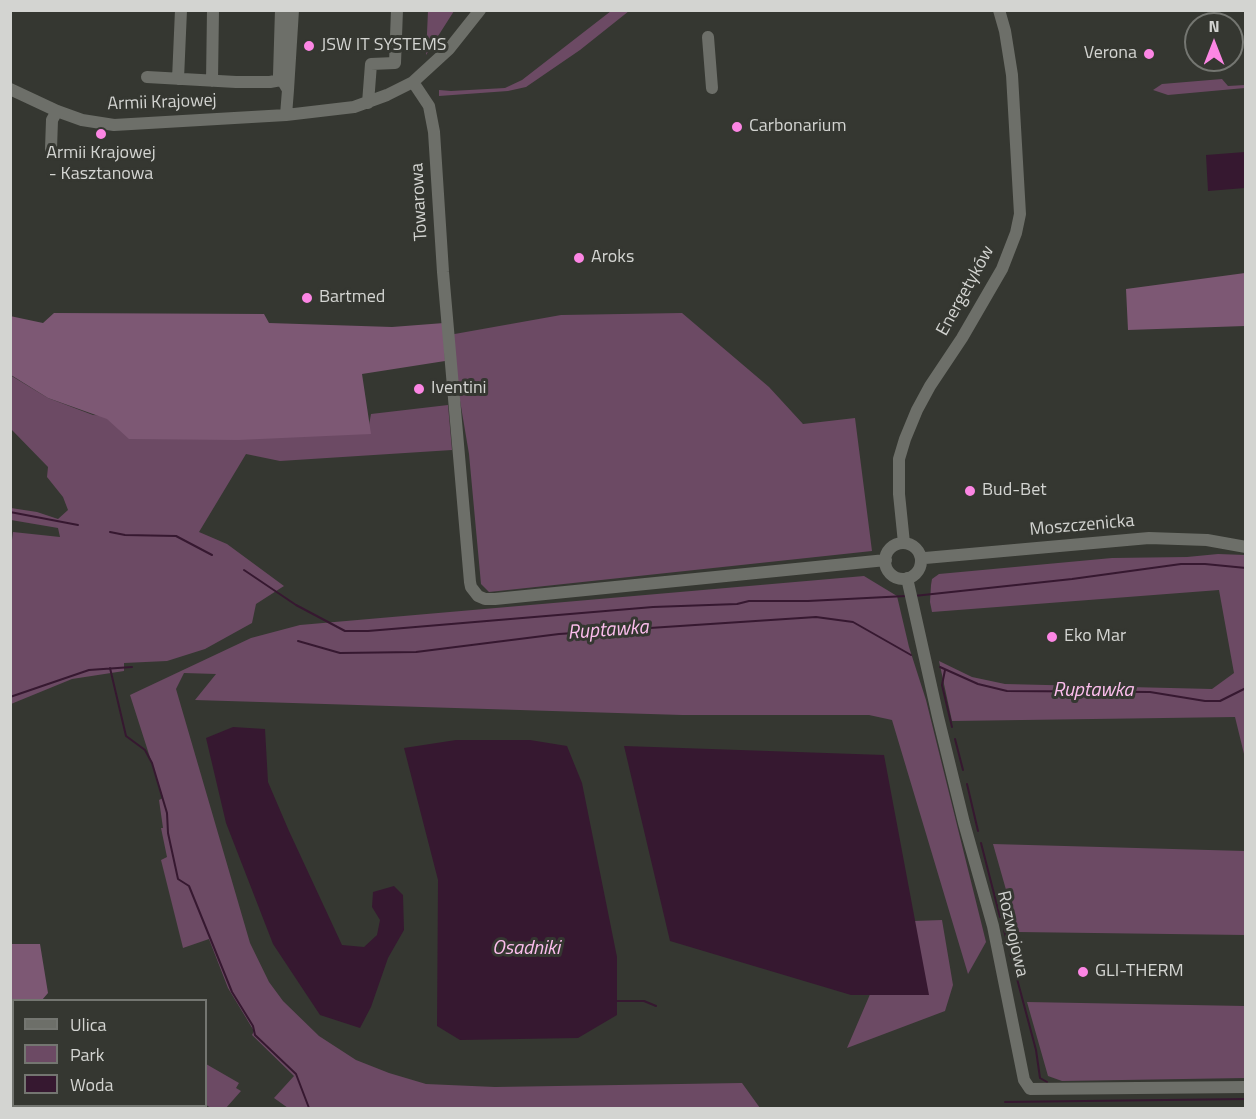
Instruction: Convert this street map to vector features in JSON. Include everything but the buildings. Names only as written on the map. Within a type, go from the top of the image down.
[{"type":"street","points":[[178,79],[181,10]]},
{"type":"street","points":[[213,10],[213,81]]},
{"type":"street","points":[[281,10],[279,75],[284,85]]},
{"type":"street","points":[[286,115],[284,85],[293,10]]},
{"type":"street","points":[[368,103],[371,64],[394,63],[397,10]]},
{"type":"street","name":"Armii Krajowej","points":[[10,89],[82,120],[114,125],[329,111],[368,103],[413,82],[449,49],[480,10]]},
{"type":"street","name":"Energetyków","points":[[904,543],[899,459],[905,439],[930,386],[962,338],[1002,269],[1016,233],[1020,214],[1012,75],[999,10]]},
{"type":"street","points":[[708,38],[712,88]]},
{"type":"street","points":[[147,77],[270,82],[284,85]]},
{"type":"street","name":"Towarowa","points":[[413,82],[428,103],[432,116],[470,582],[478,596],[486,599],[886,560]]},
{"type":"street","points":[[51,149],[52,120],[57,111]]},
{"type":"street","name":"Moszczenicka","points":[[921,561],[925,558],[1149,538],[1208,540],[1245,547]]},
{"type":"street","points":[[904,543],[918,550],[921,561],[910,589],[886,566],[886,555],[893,546],[904,543]]},
{"type":"street","name":"Rozwojowa","points":[[910,589],[961,812],[993,926],[1024,1080],[1030,1089],[1245,1087]]},
{"type":"green space","points":[[428,11],[454,11],[426,55]]},
{"type":"green space","points":[[611,11],[629,11],[580,50],[526,87],[508,91],[439,96],[439,90],[505,88],[522,80]]},
{"type":"green space","points":[[1222,79],[1228,86],[1245,85],[1245,88],[1168,95],[1153,90],[1162,84]]},
{"type":"green space","points":[[682,313],[769,387],[803,424],[855,418],[872,551],[489,592],[481,584],[469,454],[449,335],[561,315]]},
{"type":"green space","points":[[10,375],[48,398],[93,415],[368,431],[371,414],[448,405],[452,450],[280,461],[246,454],[199,532],[227,544],[284,586],[256,604],[252,623],[205,649],[167,661],[124,663],[124,671],[72,679],[11,704],[10,556],[13,532],[60,537],[58,528],[11,520],[11,508],[37,512],[58,519],[68,510],[63,497],[47,477],[48,467],[11,429]]},
{"type":"green space","points":[[1218,554],[1245,555],[1245,758],[1235,717],[952,721],[939,661],[972,677],[1005,684],[1212,689],[1234,673],[1219,590],[932,612],[930,602],[932,579],[939,574],[1112,558],[1187,557]]},
{"type":"green space","points":[[864,576],[897,596],[909,647],[926,700],[986,942],[968,974],[892,720],[869,715],[682,715],[195,700],[216,674],[184,673],[176,689],[250,943],[269,982],[283,1001],[319,1036],[356,1060],[426,1084],[495,1087],[742,1083],[760,1108],[288,1108],[274,1098],[294,1076],[252,1035],[254,1031],[228,988],[209,939],[183,948],[161,860],[167,857],[161,828],[163,828],[159,800],[163,798],[130,695],[251,638],[300,625]]},
{"type":"green space","points":[[993,844],[1245,851],[1245,935],[1018,932]]},
{"type":"green space","points":[[942,920],[953,985],[945,1011],[847,1048],[871,992],[913,921]]},
{"type":"green space","points":[[1027,1002],[1245,1006],[1245,1078],[1062,1081],[1048,1076]]},
{"type":"green space","points":[[207,1065],[239,1083],[236,1088],[241,1091],[226,1108],[211,1108],[207,1106]]},
{"type":"shaded area","points":[[1245,273],[1245,326],[1128,330],[1126,289]]},
{"type":"shaded area","points":[[54,313],[264,314],[269,323],[392,327],[444,323],[445,361],[362,374],[371,434],[238,440],[129,439],[107,419],[48,398],[11,375],[10,316],[43,323]]},
{"type":"shaded area","points":[[10,944],[40,944],[48,993],[43,999],[11,1000]]},
{"type":"water","points":[[1245,152],[1245,188],[1208,191],[1206,155]]},
{"type":"water","points":[[233,727],[265,729],[268,782],[342,945],[364,947],[377,935],[380,920],[372,907],[373,892],[394,886],[403,895],[404,930],[388,958],[371,1007],[360,1028],[320,1015],[273,944],[226,823],[206,738]]},
{"type":"water","name":"Osadniki","points":[[456,740],[530,740],[567,746],[582,783],[617,957],[617,1015],[578,1038],[460,1040],[437,1026],[438,880],[404,748]]},
{"type":"water","points":[[624,746],[884,755],[929,995],[851,995],[670,941]]},
{"type":"waterway","points":[[10,512],[78,525]]},
{"type":"waterway","points":[[110,532],[125,535],[176,536],[212,555]]},
{"type":"waterway","points":[[914,596],[1072,579],[1181,564],[1246,568]]},
{"type":"waterway","points":[[244,570],[296,605],[345,631],[653,607],[737,604],[749,601],[808,601],[906,596]]},
{"type":"waterway","name":"Ruptawka","points":[[298,641],[340,653],[416,652],[559,634],[816,617],[853,622],[911,655]]},
{"type":"waterway","name":"Ruptawka","points":[[10,697],[89,670],[132,667]]},
{"type":"waterway","name":"Ruptawka","points":[[940,667],[978,684],[1007,691],[1150,692],[1205,701],[1220,701],[1246,688]]},
{"type":"waterway","points":[[110,668],[126,736],[145,750],[152,763],[167,813],[168,833],[178,879],[189,886],[232,992],[253,1026],[255,1035],[296,1074],[309,1108]]},
{"type":"waterway","points":[[945,670],[942,685],[952,727]]},
{"type":"waterway","points":[[955,739],[963,770]]},
{"type":"waterway","points":[[967,784],[978,831]]},
{"type":"waterway","points":[[981,843],[1000,917]]},
{"type":"waterway","points":[[1004,930],[1036,1050],[1040,1078],[1047,1082]]},
{"type":"waterway","points":[[617,1001],[644,1001],[656,1006]]},
{"type":"waterway","points":[[1005,1102],[1246,1099]]},
{"type":"place","name":"JSW IT SYSTEMS","points":[[309,46]]},
{"type":"place","name":"Verona","points":[[1149,54]]},
{"type":"place","name":"Carbonarium","points":[[737,127]]},
{"type":"place","name":"Armii Krajowej - Kasztanowa","points":[[101,134]]},
{"type":"place","name":"Aroks","points":[[579,258]]},
{"type":"place","name":"Bartmed","points":[[307,298]]},
{"type":"place","name":"Iventini","points":[[419,389]]},
{"type":"place","name":"Bud-Bet","points":[[970,491]]},
{"type":"place","name":"Eko Mar","points":[[1052,637]]},
{"type":"place","name":"GLI-THERM","points":[[1083,972]]}]
